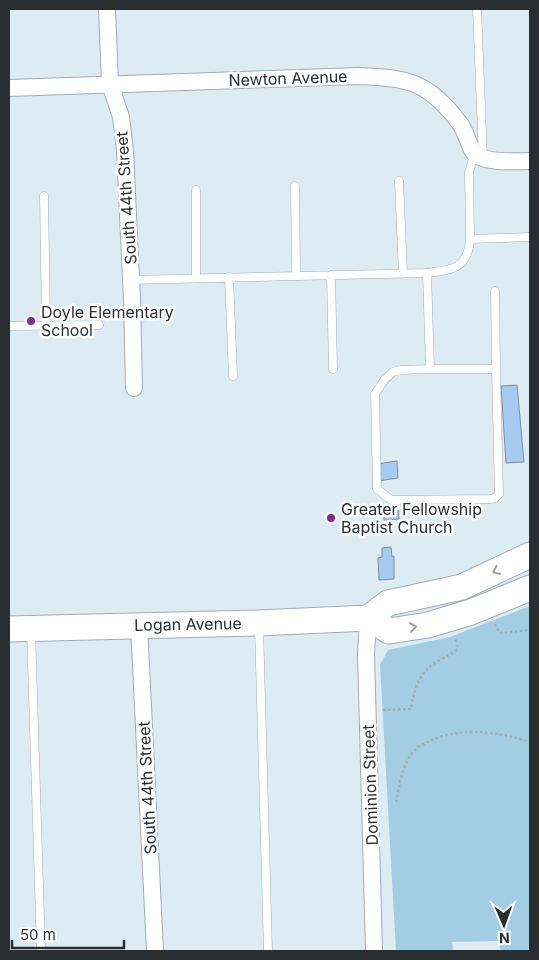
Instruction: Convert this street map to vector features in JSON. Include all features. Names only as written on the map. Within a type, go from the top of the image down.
[{"type":"main road","points":[[530,555],[462,587],[388,603],[368,618],[389,631],[428,625],[471,612],[530,588]]},
{"type":"main road","name":"Logan Avenue","points":[[20,628],[259,623],[368,618]]},
{"type":"street","name":"South 44th Street","points":[[107,9],[110,84],[121,117],[125,151],[134,388]]},
{"type":"street","name":"Newton Avenue","points":[[9,88],[359,76],[405,81],[426,91],[446,107],[463,128],[479,156]]},
{"type":"street","points":[[479,156],[496,161],[530,161]]},
{"type":"street","name":"Dominion Street","points":[[368,618],[366,654],[374,951]]},
{"type":"street","name":"South 44th Street","points":[[138,626],[155,951]]},
{"type":"lane","points":[[131,280],[427,273],[452,269],[459,265],[466,256],[470,239],[469,172],[479,156],[477,9]]},
{"type":"lane","points":[[399,181],[403,274]]},
{"type":"lane","points":[[295,186],[296,276]]},
{"type":"lane","points":[[196,190],[196,278]]},
{"type":"lane","points":[[44,196],[46,325]]},
{"type":"lane","points":[[470,239],[530,237]]},
{"type":"lane","points":[[427,273],[430,369]]},
{"type":"lane","points":[[331,275],[333,369]]},
{"type":"lane","points":[[229,277],[233,376]]},
{"type":"lane","points":[[495,291],[499,494],[490,500],[391,500],[377,489],[375,394],[385,379],[393,372],[401,370],[496,369]]},
{"type":"lane","points":[[9,326],[99,325]]},
{"type":"lane","points":[[259,623],[268,951]]},
{"type":"lane","points":[[20,628],[41,951]]},
{"type":"path","points":[[495,624],[499,632],[502,633],[530,630]]},
{"type":"path","points":[[381,710],[411,709],[413,694],[420,676],[434,662],[455,652],[457,646],[456,636]]},
{"type":"path","points":[[396,802],[406,764],[416,748],[437,737],[467,731],[513,736],[530,742]]},
{"type":"shaded area","points":[[530,606],[530,951],[501,951],[498,941],[452,942],[453,951],[396,951],[380,665],[388,650],[450,637]]},
{"type":"building","points":[[517,385],[524,462],[506,463],[501,386]]},
{"type":"building","points":[[397,461],[398,478],[378,481],[377,464]]},
{"type":"building","points":[[398,505],[399,519],[384,520],[384,506]]},
{"type":"building","points":[[391,547],[392,557],[394,556],[394,579],[379,580],[378,558],[382,557],[382,548]]},
{"type":"place","name":"Doyle Elementary School","points":[[31,321]]},
{"type":"place","name":"Greater Fellowship Baptist Church","points":[[331,518]]}]
